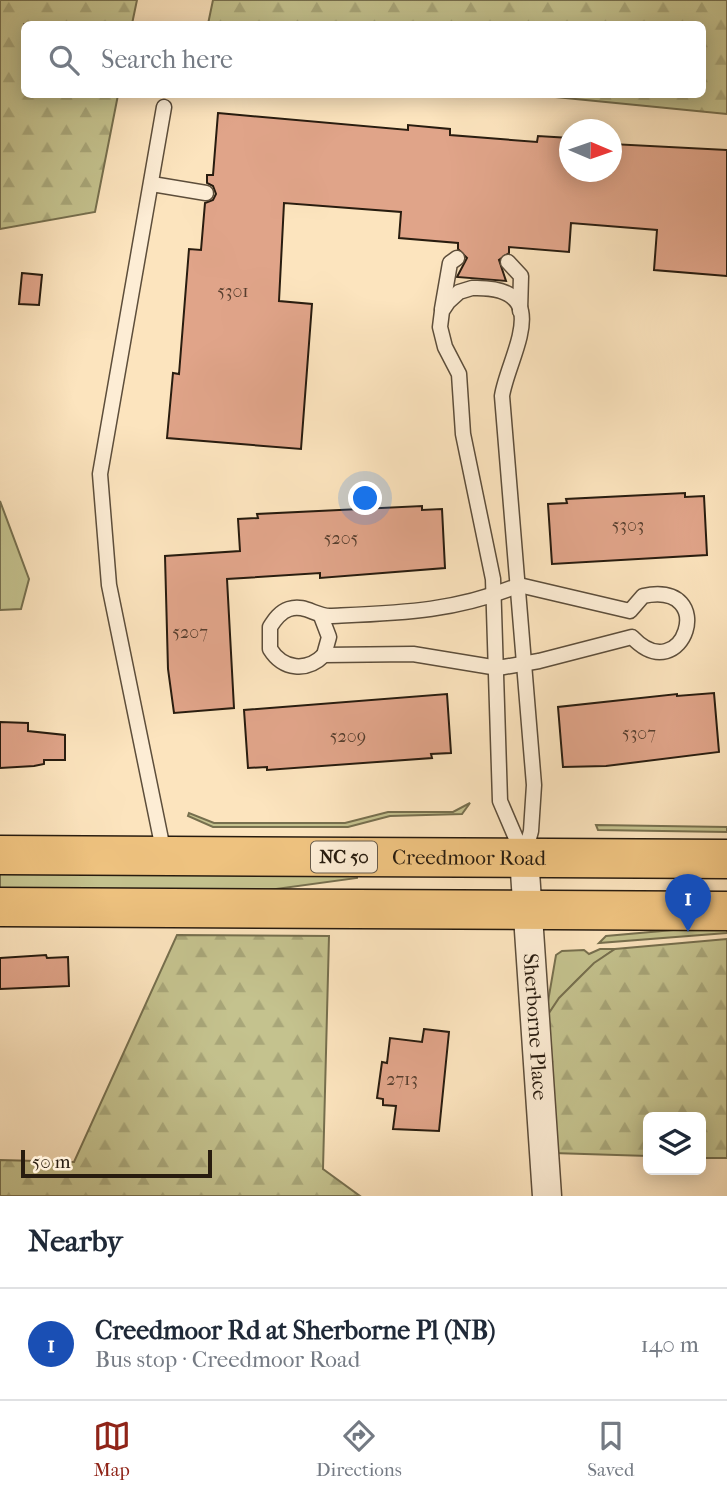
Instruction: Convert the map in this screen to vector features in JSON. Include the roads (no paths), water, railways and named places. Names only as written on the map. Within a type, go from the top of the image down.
[{"type":"main road","name":"Creedmoor Road","points":[[0,855],[727,859]]},
{"type":"main road","points":[[0,907],[727,911]]},
{"type":"street","name":"Sherborne Place","points":[[524,858],[547,1196]]},
{"type":"lane","points":[[164,107],[100,474],[109,584],[165,856]]},
{"type":"lane","points":[[152,184],[206,193]]},
{"type":"lane","points":[[457,258],[450,264],[440,327],[445,347],[459,374],[463,434],[489,557],[498,667],[500,801],[524,858]]},
{"type":"lane","points":[[508,262],[520,276],[520,311]]},
{"type":"lane","points":[[442,311],[459,292],[485,288],[513,299],[523,320],[522,336],[502,396],[526,662],[534,807],[524,858]]},
{"type":"lane","points":[[630,611],[519,585],[465,605],[429,610],[321,616],[300,607],[288,609],[278,616],[270,627],[269,638],[275,657],[285,664],[307,666],[324,655],[413,654],[498,667],[632,637]]},
{"type":"lane","points":[[668,594],[684,606],[688,618],[682,642],[670,650],[651,651],[632,637],[628,623],[630,611],[643,596],[668,594]]},
{"type":"lane","points":[[321,616],[329,637],[324,655]]},
{"type":"place","name":"Creedmoor Rd at Sherborne Pl (NB)","points":[[688,932]]}]
